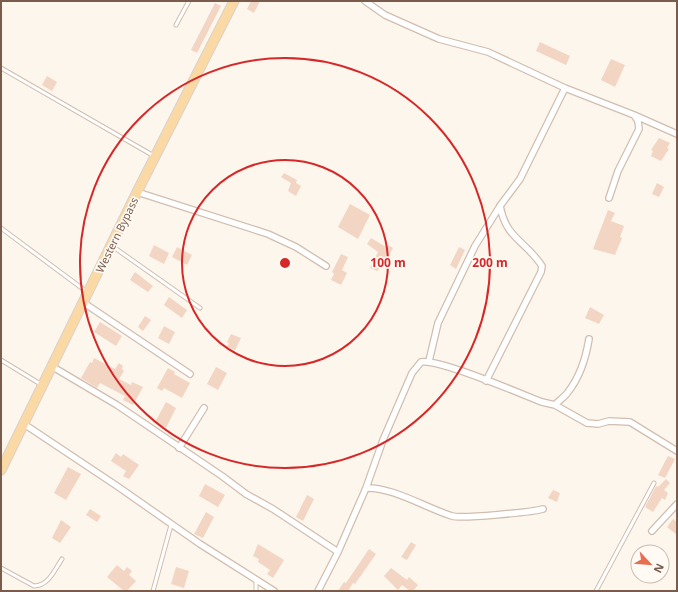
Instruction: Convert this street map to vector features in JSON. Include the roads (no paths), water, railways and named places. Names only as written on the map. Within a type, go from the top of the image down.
[{"type":"main road","name":"Western Bypass","points":[[1,470],[53,367],[137,192],[234,1]]},
{"type":"street","points":[[366,1],[385,14],[422,31],[439,38],[488,52],[565,88],[634,115],[677,134]]},
{"type":"street","points":[[429,361],[438,323],[475,246],[500,206],[520,179],[565,88]]},
{"type":"street","points":[[609,198],[618,171],[639,130],[638,121],[634,115]]},
{"type":"street","points":[[137,192],[268,234],[296,247],[326,266]]},
{"type":"street","points":[[486,381],[541,272],[542,266],[535,255],[509,232],[502,220],[500,206]]},
{"type":"street","points":[[84,303],[190,374]]},
{"type":"street","points":[[554,405],[567,394],[573,386],[587,355],[590,339]]},
{"type":"street","points":[[318,591],[338,552],[366,488],[383,440],[412,373],[421,362],[429,361],[554,405],[587,423],[598,424],[616,421],[630,422],[677,451]]},
{"type":"street","points":[[53,367],[117,405],[246,494],[273,509],[338,552]]},
{"type":"street","points":[[179,448],[204,408]]},
{"type":"street","points":[[24,424],[117,486],[172,525],[274,591]]},
{"type":"street","points":[[366,488],[381,489],[457,517],[520,513],[543,509]]},
{"type":"street","points":[[652,531],[677,504]]},
{"type":"lane","points":[[176,25],[189,1]]},
{"type":"lane","points":[[1,68],[155,157]]},
{"type":"lane","points":[[1,228],[89,293]]},
{"type":"lane","points":[[112,246],[200,308]]},
{"type":"lane","points":[[1,360],[43,386]]},
{"type":"lane","points":[[596,591],[654,483]]},
{"type":"lane","points":[[153,591],[172,525]]},
{"type":"lane","points":[[1,568],[34,586],[40,586],[47,582],[62,558]]},
{"type":"lane","points":[[256,580],[256,591]]}]
